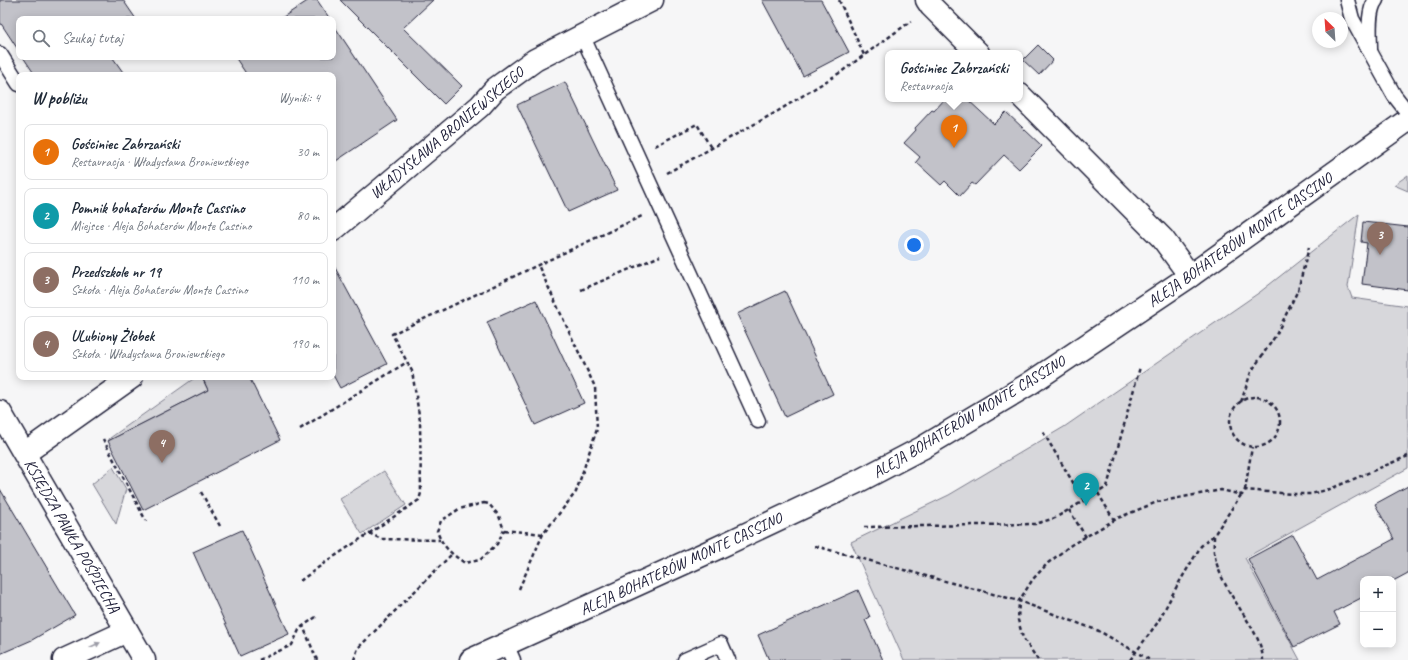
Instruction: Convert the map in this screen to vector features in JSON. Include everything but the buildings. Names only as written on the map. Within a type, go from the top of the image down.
[{"type":"street","name":"WŁADYSŁAWA BRONIEWSKIEGO","points":[[336,227],[480,106],[495,89],[535,60],[652,0]]},
{"type":"street","points":[[929,3],[975,50]]},
{"type":"street","points":[[1023,98],[1163,239],[1190,276]]},
{"type":"street","name":"ALEJA BOHATERÓW MONTE CASSINO","points":[[471,660],[510,652],[850,486],[922,448],[1029,384],[1190,276],[1408,120]]},
{"type":"street","points":[[25,453],[128,380]]},
{"type":"street","name":"KSIĘDZA PAWŁA POŚPIECHA","points":[[0,412],[144,660]]},
{"type":"street","points":[[64,660],[127,631]]},
{"type":"lane","points":[[1347,0],[1352,19],[1394,95],[1408,113]]},
{"type":"lane","points":[[1370,51],[1369,23],[1376,0]]},
{"type":"lane","points":[[582,35],[758,422]]},
{"type":"lane","points":[[0,54],[16,79]]},
{"type":"lane","points":[[685,660],[721,644],[728,660]]},
{"type":"path","points":[[839,0],[864,54]]},
{"type":"path","points":[[649,183],[778,111],[841,72],[929,3]]},
{"type":"path","points":[[637,155],[697,124],[711,148]]},
{"type":"path","points":[[300,581],[419,500],[420,421],[412,372],[392,334],[643,216]]},
{"type":"path","points":[[1241,402],[1251,372],[1276,335],[1298,290],[1308,247]]},
{"type":"path","points":[[581,290],[667,253]]},
{"type":"path","points":[[519,589],[543,534],[576,492],[597,429],[595,387],[538,265]]},
{"type":"path","points":[[300,429],[407,362]]},
{"type":"path","points":[[864,527],[1035,524],[1055,518],[1069,510],[1108,487],[1140,367]]},
{"type":"path","points":[[1248,397],[1257,397],[1268,400],[1275,406],[1280,417],[1280,426],[1277,435],[1271,441],[1262,446],[1252,447],[1242,443],[1235,437],[1231,429],[1230,421],[1233,410],[1241,402],[1248,397]]},
{"type":"path","points":[[1043,432],[1084,500]]},
{"type":"path","points":[[103,439],[146,521]]},
{"type":"path","points":[[1130,660],[1158,622],[1201,546],[1214,535],[1245,490],[1252,447]]},
{"type":"path","points":[[1245,490],[1312,494],[1330,489],[1408,456]]},
{"type":"path","points":[[1038,660],[1023,638],[1018,620],[1019,601],[1033,579],[1048,563],[1072,545],[1114,520],[1157,502],[1221,490],[1242,495]]},
{"type":"path","points":[[201,492],[220,526]]},
{"type":"path","points":[[1098,493],[1114,520]]},
{"type":"path","points":[[484,503],[489,504],[499,516],[504,530],[497,544],[489,553],[480,560],[465,563],[452,554],[440,540],[437,531],[441,521],[459,509],[484,503]]},
{"type":"path","points":[[1069,510],[1086,537]]},
{"type":"path","points":[[504,530],[543,534]]},
{"type":"path","points":[[369,533],[381,539],[440,540]]},
{"type":"path","points":[[1214,535],[1215,558],[1221,574],[1238,606],[1255,633],[1263,654],[1263,660]]},
{"type":"path","points":[[815,546],[1019,601],[1099,631],[1150,660]]},
{"type":"path","points":[[354,660],[358,648],[452,554]]},
{"type":"path","points":[[259,660],[292,645],[299,630],[316,617]]},
{"type":"path","points":[[303,626],[318,660]]},
{"type":"shaded area","points":[[1408,175],[1408,191],[1394,185]]},
{"type":"shaded area","points":[[1359,214],[1348,287],[1352,298],[1408,306],[1408,468],[1245,558],[1300,660],[904,660],[851,542],[949,495],[1064,427],[1260,292]]},
{"type":"shaded area","points":[[192,380],[203,380],[208,390],[108,441],[110,438]]},
{"type":"shaded area","points":[[113,467],[126,489],[116,524],[92,484]]},
{"type":"shaded area","points":[[384,471],[406,505],[362,534],[340,499]]},
{"type":"place","name":"Gościniec Zabrzański","points":[[954,148]]},
{"type":"place","name":"Przedszkole nr 19","points":[[1380,255]]},
{"type":"place","name":"ULubiony Żłobek","points":[[162,463]]},
{"type":"place","name":"Pomnik bohaterów Monte Cassino","points":[[1086,506]]}]
